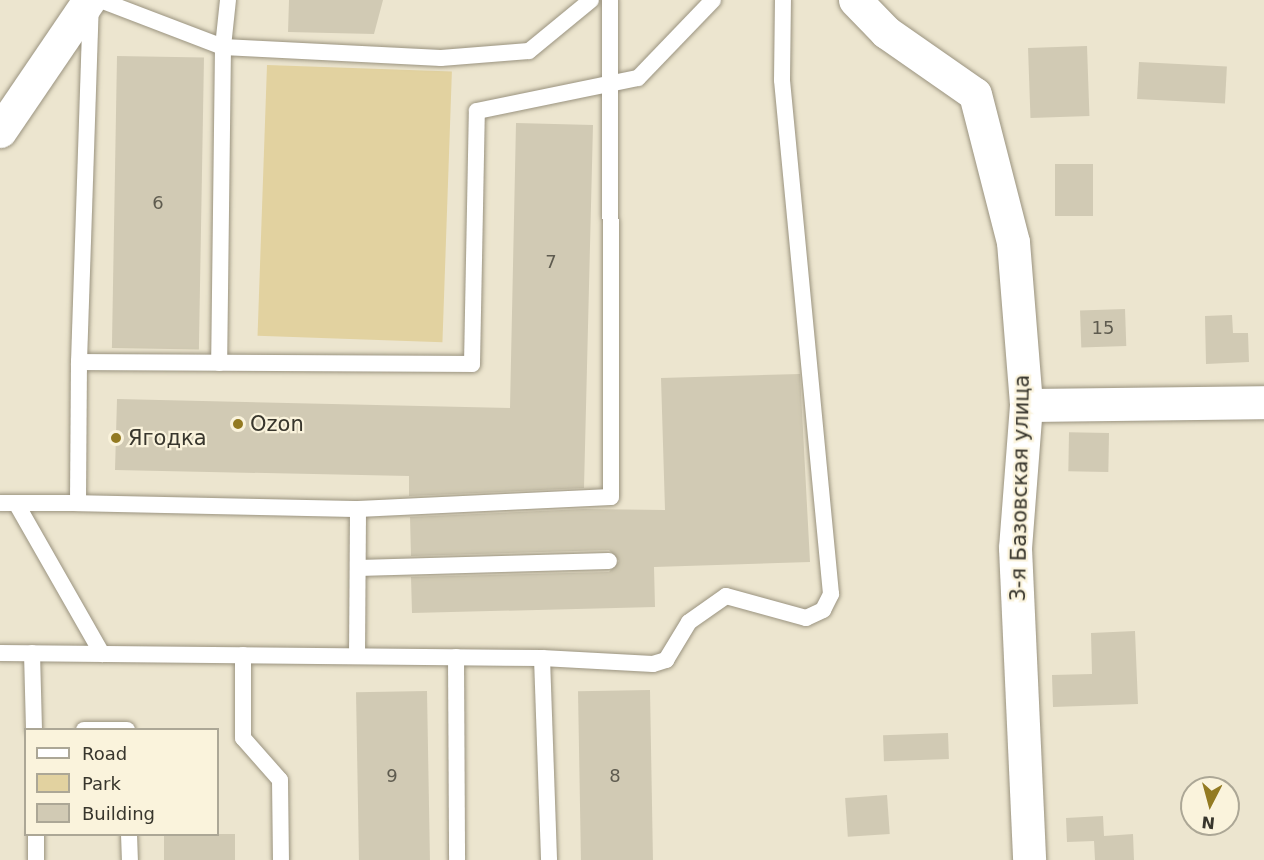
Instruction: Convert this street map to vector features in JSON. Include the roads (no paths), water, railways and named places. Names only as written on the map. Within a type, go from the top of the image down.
[{"type":"street","points":[[0,131],[90,0]]},
{"type":"street","name":"3-я Базовская улица","points":[[855,0],[886,32],[975,94],[1013,242],[1026,405],[1015,548],[1029,860]]},
{"type":"street","points":[[1026,405],[1264,402]]},
{"type":"lane","points":[[78,503],[79,362],[90,0]]},
{"type":"lane","points":[[100,0],[223,47],[370,57],[529,51],[591,0]]},
{"type":"lane","points":[[219,363],[223,47],[228,0]]},
{"type":"lane","points":[[8,503],[358,508],[611,497],[610,0]]},
{"type":"lane","points":[[79,362],[472,364],[477,111],[638,78],[713,0]]},
{"type":"lane","points":[[0,653],[542,658],[653,664],[666,660],[689,622],[726,596],[806,618],[823,610],[831,594],[782,80],[783,0]]},
{"type":"lane","points":[[8,503],[102,654]]},
{"type":"lane","points":[[357,656],[358,508]]},
{"type":"lane","points":[[358,568],[609,561]]},
{"type":"lane","points":[[32,653],[34,728]]},
{"type":"lane","points":[[243,655],[243,738],[280,780],[281,860]]},
{"type":"lane","points":[[456,657],[457,860]]},
{"type":"lane","points":[[542,658],[549,860]]},
{"type":"lane","points":[[36,836],[36,860]]},
{"type":"lane","points":[[129,836],[130,860]]},
{"type":"place","name":"Ozon","points":[[238,424]]},
{"type":"place","name":"Ягодка","points":[[116,438]]}]
